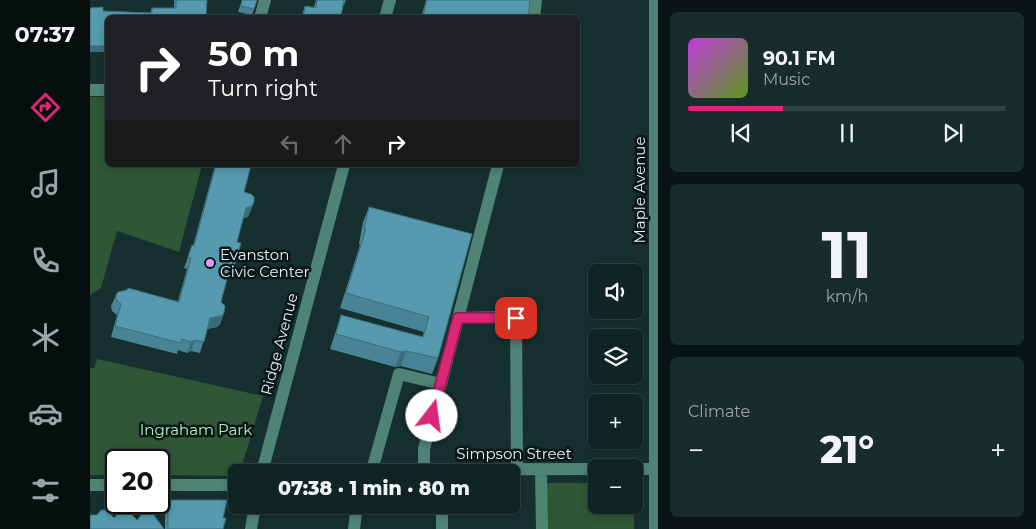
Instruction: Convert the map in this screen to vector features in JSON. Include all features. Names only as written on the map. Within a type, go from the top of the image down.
[{"type":"street","points":[[261,15],[265,0]]},
{"type":"street","points":[[386,15],[390,0]]},
{"type":"street","points":[[534,15],[536,0]]},
{"type":"street","name":"Maple Avenue","points":[[655,0],[657,197],[657,469],[655,529]]},
{"type":"street","points":[[90,90],[105,90]]},
{"type":"street","name":"Ridge Avenue","points":[[264,464],[343,167]]},
{"type":"street","points":[[424,464],[424,449],[497,167]]},
{"type":"street","points":[[458,318],[516,318],[517,464]]},
{"type":"street","points":[[367,464],[399,374],[441,384]]},
{"type":"street","points":[[643,469],[657,469]]},
{"type":"street","name":"Simpson Street","points":[[520,470],[588,470]]},
{"type":"street","points":[[541,470],[542,529]]},
{"type":"street","points":[[90,485],[105,485]]},
{"type":"street","points":[[170,485],[228,485]]},
{"type":"street","points":[[251,529],[254,514]]},
{"type":"street","points":[[354,529],[356,514]]},
{"type":"street","points":[[442,514],[442,529]]},
{"type":"green space","points":[[90,97],[105,97],[105,167],[201,167],[179,252],[117,231],[101,288],[90,295]]},
{"type":"green space","name":"Ingraham Park","points":[[97,359],[263,396],[242,464],[228,464],[228,476],[170,475],[170,449],[105,449],[105,475],[90,475],[90,368],[94,368]]},
{"type":"green space","points":[[545,483],[588,483],[588,514],[634,514],[634,529],[546,529]]},
{"type":"building","points":[[176,0],[207,0],[206,15],[105,15],[105,46],[90,46],[90,8],[103,7],[103,11],[152,13],[152,8],[176,8]]},
{"type":"building","points":[[242,0],[257,0],[254,9],[241,6]]},
{"type":"building","points":[[317,0],[344,0],[341,15],[304,15],[305,6],[316,8]]},
{"type":"building","points":[[427,0],[530,0],[528,15],[423,15]]},
{"type":"building","name":"Evanston Civic Center","points":[[215,167],[250,167],[244,192],[254,197],[254,202],[252,206],[246,208],[237,242],[241,243],[234,268],[230,267],[221,302],[225,306],[224,313],[221,316],[210,318],[204,342],[195,340],[191,342],[182,339],[181,343],[115,326],[121,304],[116,300],[116,295],[118,292],[128,288],[179,302],[191,258],[188,257],[192,245],[194,246]]},
{"type":"building","points":[[369,207],[472,234],[438,358],[406,351],[401,352],[336,334],[341,315],[423,337],[429,317],[346,293],[366,229],[364,229]]},
{"type":"building","points":[[170,500],[227,500],[223,518],[226,518],[223,529],[168,529]]},
{"type":"building","points":[[101,510],[105,510],[105,514],[110,514],[114,518],[118,514],[131,514],[137,520],[142,514],[153,514],[164,529],[90,529],[90,515],[97,515]]},
{"type":"place","name":"Evanston Civic Center","points":[[210,263]]},
{"type":"route","points":[[432,416],[458,318],[516,318]]}]
